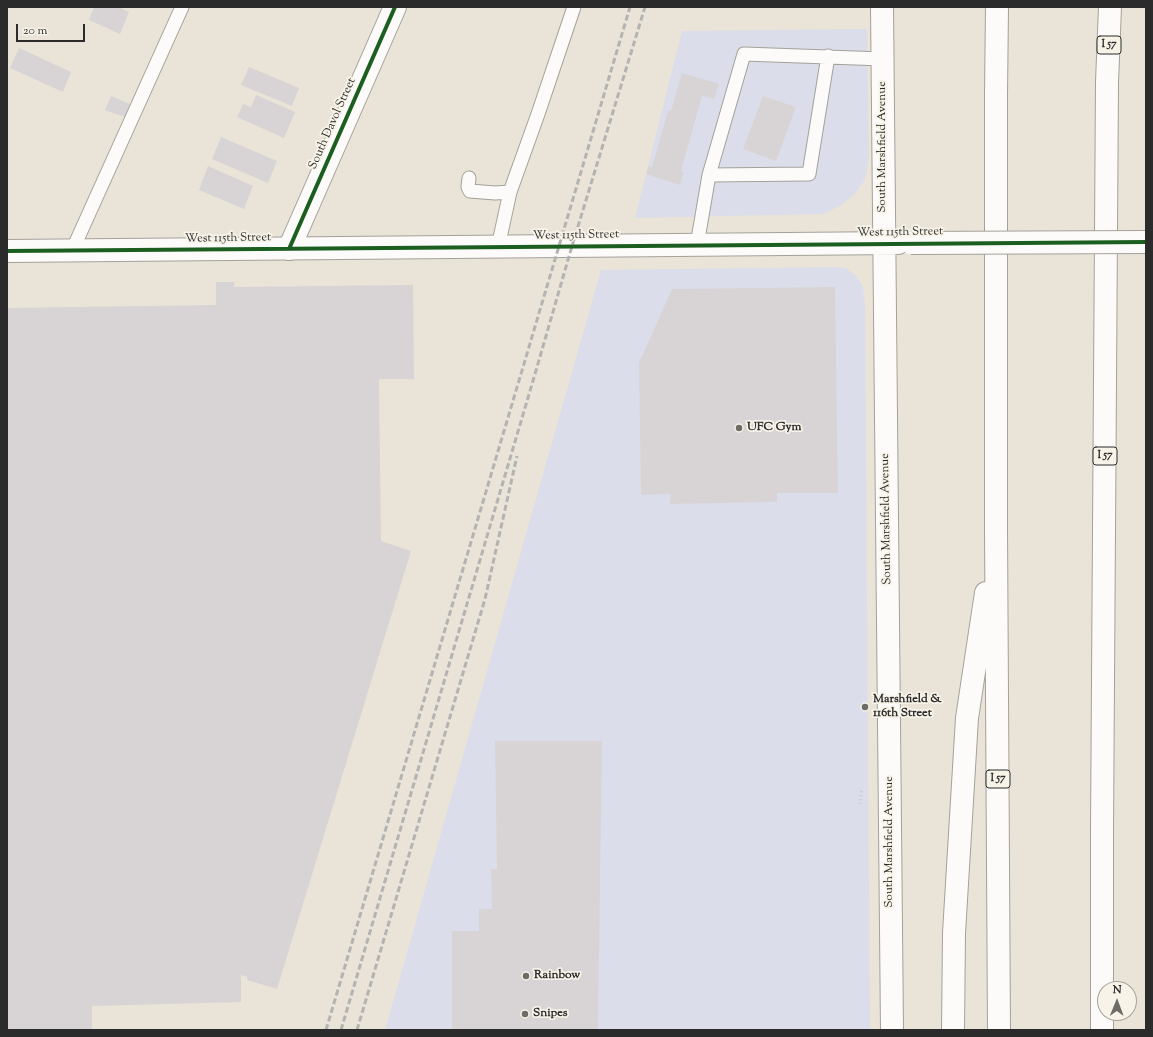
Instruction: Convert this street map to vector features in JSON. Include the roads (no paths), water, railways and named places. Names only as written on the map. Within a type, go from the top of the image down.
[{"type":"main road","name":"South Davol Street","points":[[289,249],[395,7]]},
{"type":"main road","name":"South Marshfield Avenue","points":[[882,7],[892,1030]]},
{"type":"main road","name":"I 57","points":[[997,7],[996,528],[999,1030]]},
{"type":"main road","name":"I 57","points":[[1102,1030],[1107,82],[1110,7]]},
{"type":"main road","points":[[1107,82],[1118,7]]},
{"type":"main road","name":"West 115th Street","points":[[7,251],[1146,242]]},
{"type":"main road","points":[[953,1030],[954,934],[966,718],[996,528]]},
{"type":"main road","points":[[1102,829],[1113,981]]},
{"type":"lane","points":[[72,250],[182,7]]},
{"type":"lane","points":[[498,247],[510,192],[574,7]]},
{"type":"lane","points":[[698,245],[709,175],[744,54],[883,59]]},
{"type":"lane","points":[[709,175],[809,174],[828,56]]},
{"type":"lane","points":[[469,178],[468,187],[470,191],[495,193],[510,192]]},
{"type":"railway","points":[[326,1030],[630,7]]},
{"type":"railway","points":[[341,1030],[572,246],[645,7]]},
{"type":"railway","points":[[357,1030],[485,599],[517,456]]},
{"type":"place","name":"UFC Gym","points":[[739,428]]},
{"type":"place","name":"Marshfield & 116th Street","points":[[865,707]]},
{"type":"place","name":"Rainbow","points":[[526,976]]},
{"type":"place","name":"Snipes","points":[[525,1014]]}]
